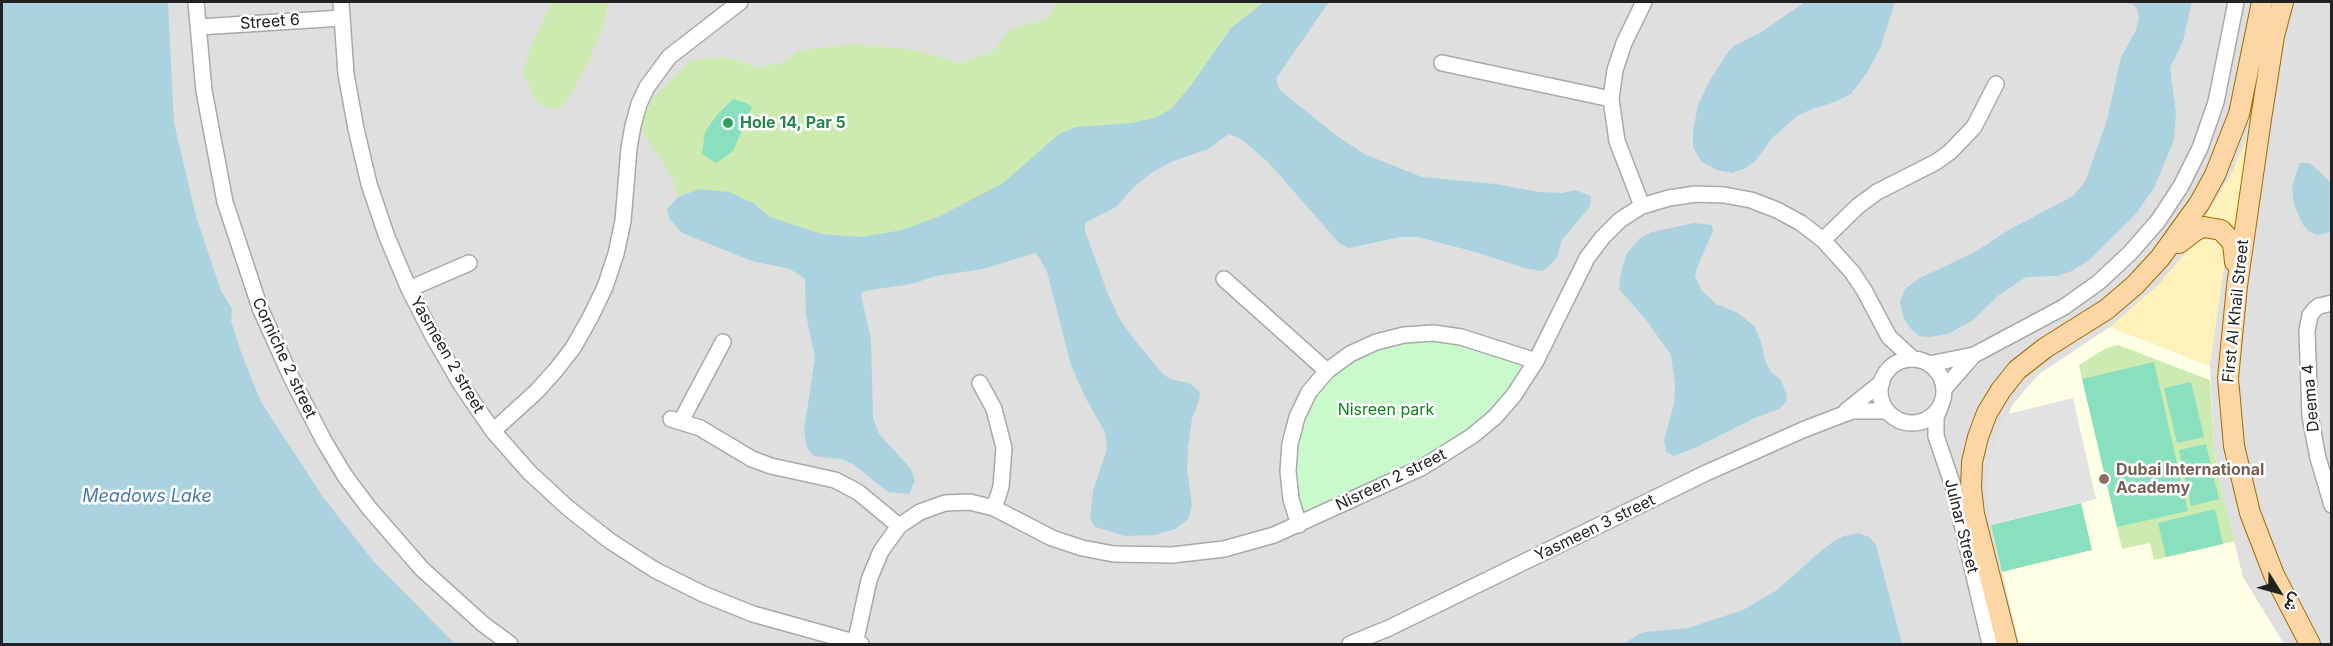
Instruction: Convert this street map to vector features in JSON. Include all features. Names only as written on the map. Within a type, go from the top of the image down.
[{"type":"main road","points":[[2007,645],[1974,514],[1971,488],[1972,462],[1987,413],[2001,390],[2018,370],[2045,348],[2107,309],[2135,285],[2160,258],[2199,204],[2228,145],[2239,114],[2262,2]]},
{"type":"main road","name":"First Al Khail Street","points":[[2283,2],[2268,75],[2237,286],[2228,378],[2234,446],[2250,513],[2261,545],[2310,645]]},
{"type":"main road","points":[[2160,258],[2196,230],[2205,227],[2221,230],[2233,243],[2237,286]]},
{"type":"street","name":"Corniche 2 street","points":[[196,2],[209,128],[225,202],[260,308],[306,410],[345,476],[395,539],[452,597],[510,645]]},
{"type":"street","name":"Yasmeen 2 street","points":[[342,2],[346,74],[356,129],[380,216],[409,289],[434,338],[462,386],[494,431],[529,471],[568,508],[610,541],[655,570],[703,594],[753,614],[857,644]]},
{"type":"street","points":[[494,431],[555,371],[591,318],[605,287],[616,254],[623,221],[633,126],[647,87],[669,57],[740,2]]},
{"type":"street","points":[[1642,206],[1617,141],[1611,99],[1615,70],[1624,43],[1644,2]]},
{"type":"street","points":[[1929,364],[1942,379],[1944,389],[1940,408],[1924,421],[1904,422],[1887,411],[1881,392],[1885,377],[1894,365],[1912,359],[1929,364],[1974,355],[2064,307],[2130,253],[2158,221],[2181,186],[2200,148],[2216,102],[2236,2]]},
{"type":"street","name":"Street 6","points":[[199,27],[342,18]]},
{"type":"street","points":[[1442,63],[1611,99]]},
{"type":"street","points":[[1823,240],[1851,212],[1877,192],[1936,162],[1950,152],[1974,127],[1995,84]]},
{"type":"street","name":"Nisreen 2 street","points":[[857,644],[869,580],[882,551],[899,526],[920,512],[945,503],[970,502],[994,508],[1052,538],[1082,548],[1114,554],[1172,555],[1224,549],[1249,543],[1299,525],[1423,467],[1472,436],[1495,417],[1514,395],[1536,361],[1587,258],[1602,238],[1620,220],[1642,206],[1669,198],[1696,194],[1733,196],[1777,210],[1801,223],[1823,240],[1845,264],[1864,290],[1883,328],[1896,345],[1912,359]]},
{"type":"street","points":[[409,289],[469,263]]},
{"type":"street","points":[[1224,279],[1327,371]]},
{"type":"street","name":"Deema 4","points":[[2331,303],[2315,309],[2310,315],[2307,331],[2310,416],[2331,506]]},
{"type":"street","name":"Nisreen 2 street","points":[[1883,328],[1887,356],[1885,377]]},
{"type":"street","points":[[1299,525],[1291,499],[1289,480],[1290,444],[1297,417],[1309,392],[1327,371],[1350,354],[1376,342],[1404,335],[1433,333],[1461,337],[1536,361]]},
{"type":"street","points":[[723,342],[676,420],[700,428],[752,459],[771,466],[835,480],[858,492],[899,526]]},
{"type":"street","points":[[1944,389],[1974,355]]},
{"type":"street","name":"Yasmeen 3 street","points":[[1350,645],[1400,623],[1706,473],[1841,414],[1863,399],[1885,377]]},
{"type":"street","points":[[980,383],[994,409],[1004,448],[1001,488],[994,508]]},
{"type":"street","name":"Julnar Street","points":[[1940,408],[1936,417],[1936,436],[1953,486],[1990,645]]},
{"type":"street","name":"Yasmeen 3 street","points":[[1841,414],[1864,410],[1887,411]]},
{"type":"shaded area","points":[[2,2],[2331,2],[2331,644],[2,644]]},
{"type":"shaded area","name":"Dubai International Academy","points":[[2110,327],[2210,366],[2214,450],[2221,490],[2243,577],[2284,644],[2019,644],[1991,525],[1990,468],[1994,446],[2013,404],[2039,374]]},
{"type":"shaded area","points":[[2073,398],[2096,499],[1991,525],[1990,468],[1994,446],[2008,414]]},
{"type":"green space","points":[[552,2],[608,2],[605,22],[585,69],[564,105],[553,110],[536,102],[523,72],[531,46]]},
{"type":"green space","points":[[1057,2],[1264,2],[1231,28],[1192,84],[1172,108],[1157,117],[1132,123],[1076,127],[1059,134],[1003,183],[940,216],[902,230],[862,237],[822,234],[770,217],[753,203],[700,189],[678,197],[671,175],[643,134],[643,119],[654,96],[692,60],[728,57],[758,68],[785,61],[800,50],[854,44],[917,50],[960,63],[992,52],[1010,29],[1048,18]]},
{"type":"green space","name":"Hole 14, Par 5","points":[[733,99],[752,107],[733,151],[716,163],[702,154],[705,132],[717,115]]},
{"type":"green space","name":"Nisreen park","points":[[1444,342],[1469,347],[1523,366],[1509,391],[1492,411],[1439,451],[1304,514],[1295,486],[1294,459],[1298,431],[1312,403],[1328,380],[1348,363],[1369,351],[1398,343]]},
{"type":"green space","points":[[2118,345],[2210,380],[2214,450],[2221,490],[2235,541],[2154,560],[2150,543],[2122,549],[2079,365],[2106,348]]},
{"type":"green space","points":[[2154,362],[2188,511],[2117,527],[2082,379]]},
{"type":"green space","points":[[2191,382],[2204,437],[2177,443],[2164,388]]},
{"type":"green space","points":[[2206,444],[2219,499],[2191,506],[2179,450]]},
{"type":"green space","points":[[2081,503],[2092,550],[2002,572],[1991,525]]},
{"type":"green space","points":[[2215,509],[2223,544],[2166,557],[2158,523]]},
{"type":"sand","points":[[2252,122],[2236,235],[2204,219],[2229,178]]},
{"type":"sand","points":[[2200,236],[2223,240],[2226,253],[2210,366],[2110,327],[2158,285]]},
{"type":"water","name":"Meadows Lake","points":[[2,2],[168,2],[174,123],[196,216],[221,291],[232,309],[231,321],[261,402],[323,497],[374,562],[455,644],[2,644]]},
{"type":"water","points":[[1264,2],[1329,2],[1277,77],[1277,83],[1280,90],[1333,133],[1364,154],[1422,177],[1495,184],[1540,192],[1562,193],[1575,190],[1591,196],[1590,206],[1562,240],[1557,257],[1551,264],[1543,271],[1528,269],[1418,237],[1400,237],[1349,248],[1339,243],[1269,163],[1241,139],[1229,134],[1208,149],[1171,162],[1151,173],[1134,187],[1116,207],[1085,223],[1085,231],[1120,320],[1162,373],[1170,379],[1189,383],[1200,392],[1192,418],[1188,448],[1187,469],[1192,506],[1188,519],[1175,529],[1155,535],[1125,536],[1095,527],[1090,518],[1093,491],[1107,449],[1105,432],[1085,397],[1071,365],[1047,272],[1035,253],[983,269],[864,291],[861,295],[871,339],[873,418],[879,434],[911,469],[915,481],[909,494],[888,492],[853,464],[841,459],[814,456],[807,448],[804,430],[815,357],[806,315],[805,279],[790,269],[752,261],[682,233],[669,218],[667,209],[678,197],[700,189],[729,192],[753,203],[770,217],[822,234],[862,237],[902,230],[940,216],[1003,183],[1059,134],[1076,127],[1132,123],[1157,117],[1172,108],[1192,84],[1231,28]]},
{"type":"water","points":[[1805,2],[1895,2],[1881,46],[1868,71],[1851,94],[1797,116],[1772,138],[1757,159],[1746,168],[1732,173],[1717,170],[1701,161],[1693,147],[1693,131],[1698,105],[1726,55],[1734,46],[1763,31]]},
{"type":"water","points":[[2123,2],[2192,2],[2183,41],[2170,68],[2176,113],[2174,140],[2154,188],[2135,215],[2088,261],[2072,271],[2057,276],[2026,277],[1999,295],[1973,320],[1948,334],[1919,336],[1903,317],[1900,302],[1905,289],[1920,278],[1975,252],[2007,231],[2073,196],[2085,182],[2107,120],[2121,57],[2136,30],[2139,18],[2133,4]]},
{"type":"water","points":[[2300,163],[2310,163],[2331,183],[2331,230],[2327,233],[2317,235],[2310,232],[2303,225],[2294,205],[2292,186]]},
{"type":"water","points":[[1694,223],[1712,225],[1713,231],[1695,276],[1701,290],[1716,304],[1738,313],[1754,326],[1765,360],[1771,372],[1781,380],[1787,396],[1786,402],[1779,409],[1674,456],[1666,452],[1664,440],[1674,404],[1675,384],[1671,355],[1647,321],[1619,289],[1620,277],[1626,255],[1640,238],[1652,232]]},
{"type":"water","points":[[1859,533],[1869,537],[1876,545],[1902,644],[1624,644],[1645,632],[1688,628],[1743,610],[1777,590],[1834,541]]},
{"type":"place","name":"Hole 14, Par 5","points":[[728,123]]},
{"type":"place","name":"Dubai International Academy","points":[[2104,479]]}]
